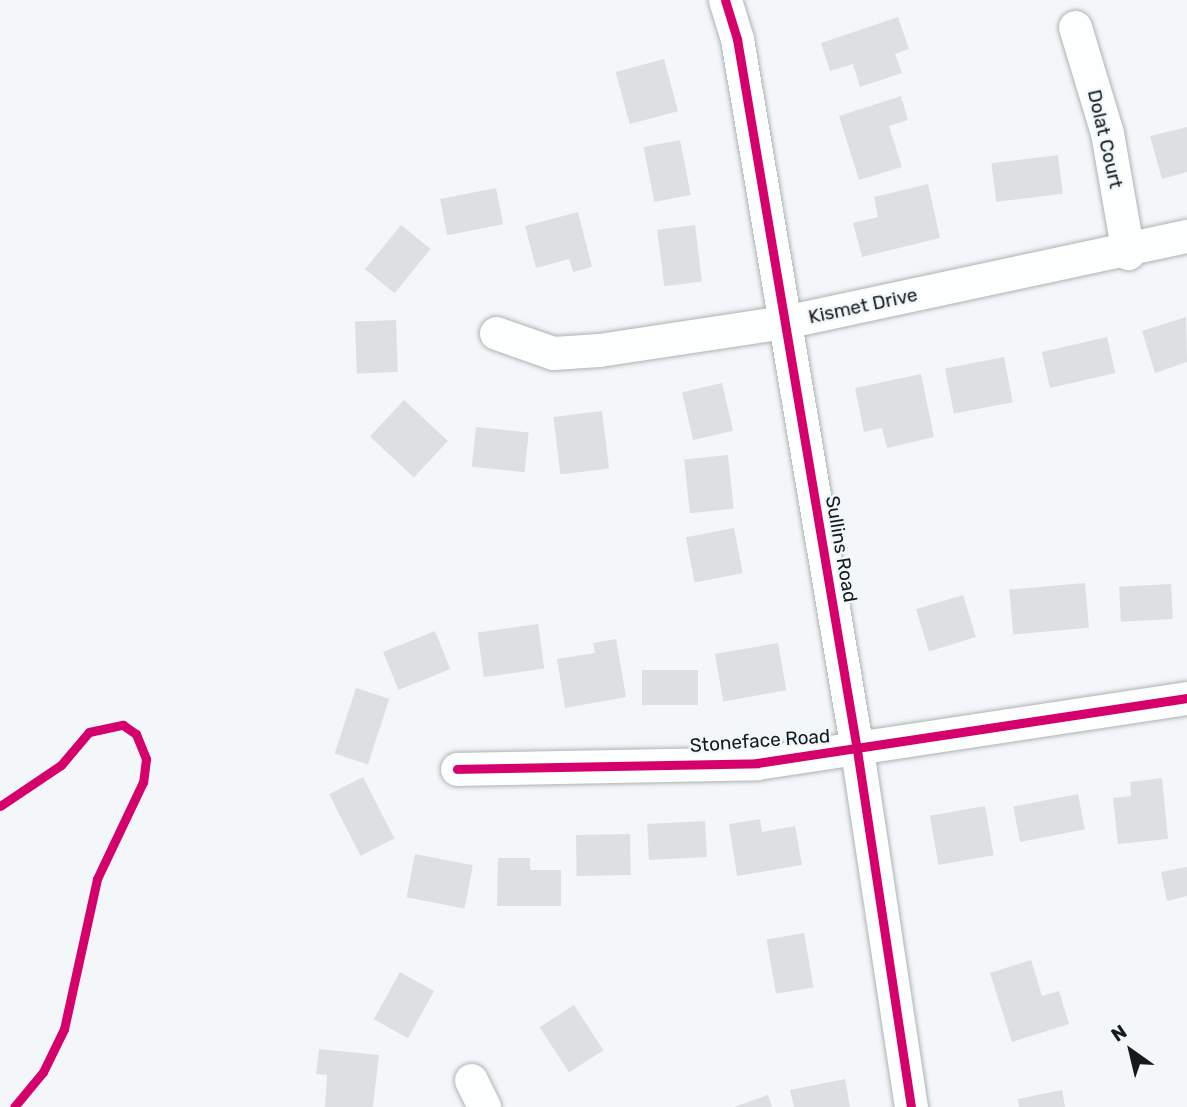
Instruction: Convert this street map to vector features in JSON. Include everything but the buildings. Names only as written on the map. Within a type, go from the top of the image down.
[{"type":"street","name":"Sullins Road","points":[[724,0],[737,39],[785,322],[857,750],[911,1107]]},
{"type":"street","name":"Dolat Court","points":[[1075,27],[1107,133],[1128,253]]},
{"type":"street","name":"Kismet Drive","points":[[496,333],[553,354],[785,322],[1128,253],[1187,236]]},
{"type":"street","name":"Stoneface Road","points":[[457,769],[757,763],[1187,698]]},
{"type":"cycle path","points":[[725,0],[737,39],[857,750],[911,1107]]},
{"type":"cycle path","points":[[457,769],[757,763],[1187,698]]},
{"type":"cycle path","points":[[0,806],[61,765],[89,732],[123,725],[136,734],[146,759],[143,782],[97,879],[64,1029],[43,1072],[14,1107]]}]
